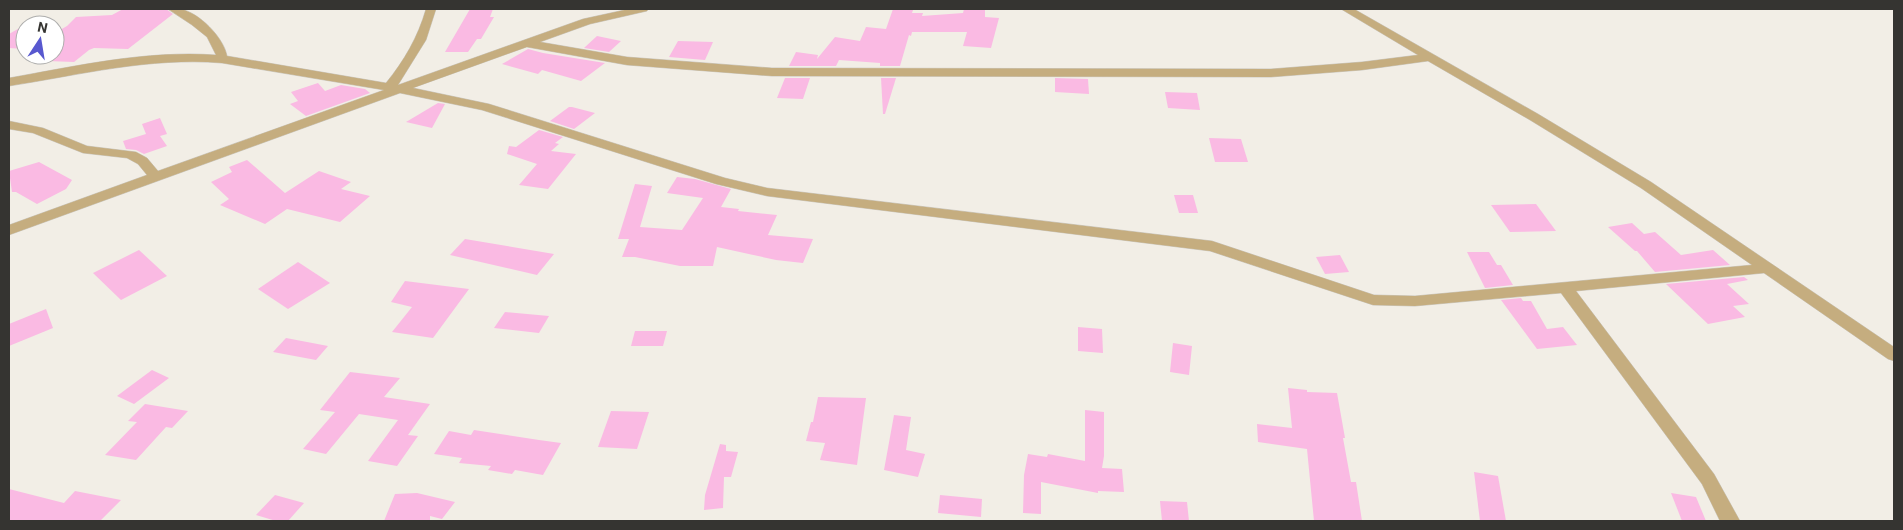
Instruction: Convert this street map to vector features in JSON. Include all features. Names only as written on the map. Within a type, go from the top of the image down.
[{"type":"street","points":[[173,9],[200,25],[214,38],[222,53],[222,59]]},
{"type":"street","points":[[394,88],[414,53],[428,21],[431,9]]},
{"type":"street","points":[[9,230],[394,88],[587,21],[643,9]]},
{"type":"street","points":[[1346,9],[1534,117],[1646,185],[1894,355]]},
{"type":"street","points":[[526,43],[627,61],[772,72],[1271,72],[1362,66],[1430,57]]},
{"type":"street","points":[[9,82],[101,66],[160,59],[195,56],[222,59],[394,88],[485,107],[721,181],[767,192],[1212,246],[1373,300],[1415,301],[1769,268]]},
{"type":"street","points":[[9,125],[20,125],[48,133],[83,149],[136,156],[155,177]]},
{"type":"street","points":[[1565,287],[1708,479],[1730,521]]},
{"type":"building","points":[[123,9],[166,9],[173,14],[128,49],[94,48],[74,62],[65,62],[65,27],[76,17],[112,15]]},
{"type":"building","points":[[470,9],[493,9],[490,17],[494,17],[481,39],[477,39],[468,52],[445,52]]},
{"type":"building","points":[[893,9],[913,10],[912,13],[923,13],[922,16],[963,13],[964,9],[985,9],[985,17],[999,18],[991,48],[963,46],[967,32],[912,32],[911,36],[909,35],[900,66],[880,66],[880,63],[839,60],[836,66],[789,66],[796,52],[818,55],[817,59],[835,37],[860,41],[866,27],[886,29]]},
{"type":"building","points":[[15,31],[15,48],[9,48],[9,34]]},
{"type":"building","points":[[597,36],[621,41],[609,52],[584,48]]},
{"type":"building","points":[[678,41],[713,42],[705,60],[669,57]]},
{"type":"building","points":[[528,49],[605,63],[581,81],[542,70],[538,74],[502,64]]},
{"type":"building","points":[[785,78],[810,78],[803,99],[777,98]]},
{"type":"building","points":[[881,78],[896,78],[885,114],[883,114]]},
{"type":"building","points":[[1055,78],[1088,79],[1089,94],[1055,92]]},
{"type":"building","points":[[318,83],[325,91],[341,85],[365,89],[370,93],[306,116],[290,104],[298,101],[291,92]]},
{"type":"building","points":[[1165,92],[1197,93],[1200,110],[1168,108]]},
{"type":"building","points":[[438,103],[445,104],[432,128],[406,122]]},
{"type":"building","points":[[569,107],[595,113],[574,129],[550,121]]},
{"type":"building","points":[[160,118],[167,134],[160,136],[167,146],[144,154],[136,150],[126,149],[123,141],[146,134],[142,124]]},
{"type":"building","points":[[539,130],[563,137],[555,143],[559,144],[551,151],[576,154],[548,189],[519,185],[537,164],[507,154],[509,146],[516,147]]},
{"type":"building","points":[[1209,138],[1241,139],[1248,162],[1215,162]]},
{"type":"building","points":[[247,160],[285,193],[319,171],[351,182],[341,189],[370,196],[340,222],[287,209],[265,224],[220,205],[229,199],[211,182],[232,172],[229,167]]},
{"type":"building","points":[[39,162],[72,180],[66,189],[37,204],[16,192],[12,192],[9,171]]},
{"type":"building","points":[[677,177],[695,179],[731,189],[721,207],[739,209],[738,211],[777,215],[768,235],[813,239],[803,263],[776,260],[717,247],[713,266],[680,266],[635,257],[622,257],[629,239],[618,239],[635,184],[652,186],[640,227],[682,230],[703,198],[667,193]]},
{"type":"building","points":[[1174,195],[1193,195],[1198,213],[1179,213]]},
{"type":"building","points":[[1536,204],[1556,231],[1510,232],[1491,205]]},
{"type":"building","points":[[1632,223],[1644,234],[1655,232],[1681,255],[1713,250],[1730,265],[1655,272],[1637,251],[1608,227]]},
{"type":"building","points":[[465,239],[554,254],[537,275],[450,255]]},
{"type":"building","points":[[139,250],[167,276],[121,300],[93,273]]},
{"type":"building","points":[[1467,252],[1489,252],[1497,265],[1501,265],[1513,285],[1485,288]]},
{"type":"building","points":[[1340,255],[1349,272],[1325,274],[1316,257]]},
{"type":"building","points":[[298,262],[330,283],[288,309],[258,289]]},
{"type":"building","points":[[1744,277],[1748,280],[1727,284],[1749,304],[1733,306],[1745,317],[1708,324],[1666,284]]},
{"type":"building","points":[[405,281],[469,289],[433,338],[392,332],[412,307],[391,302]]},
{"type":"building","points":[[1521,298],[1523,301],[1531,301],[1547,329],[1563,327],[1577,345],[1537,349],[1501,300]]},
{"type":"building","points":[[46,309],[53,328],[9,346],[9,324]]},
{"type":"building","points":[[505,312],[549,316],[539,333],[494,328]]},
{"type":"building","points":[[1078,327],[1102,329],[1103,353],[1078,351]]},
{"type":"building","points":[[635,331],[667,331],[663,346],[631,346]]},
{"type":"building","points":[[286,338],[328,346],[316,360],[273,352]]},
{"type":"building","points":[[1173,343],[1192,346],[1189,375],[1170,372]]},
{"type":"building","points":[[152,370],[169,378],[134,404],[117,396]]},
{"type":"building","points":[[350,372],[400,378],[384,397],[430,404],[408,435],[418,436],[397,466],[368,461],[398,420],[359,414],[326,454],[303,449],[335,412],[320,410]]},
{"type":"building","points":[[1288,388],[1307,390],[1307,392],[1337,393],[1351,482],[1356,482],[1362,521],[1314,521],[1307,449],[1258,442],[1257,424],[1292,428]]},
{"type":"building","points":[[818,397],[866,398],[857,465],[820,460],[825,443],[806,441],[811,422],[813,422]]},
{"type":"building","points":[[145,404],[188,411],[172,428],[166,427],[136,460],[105,455],[137,422],[128,421]]},
{"type":"building","points":[[1085,410],[1104,412],[1104,456],[1102,468],[1122,469],[1124,492],[1098,491],[1098,493],[1041,482],[1041,514],[1023,513],[1024,475],[1028,454],[1047,457],[1048,454],[1085,461]]},
{"type":"building","points":[[611,411],[649,412],[637,449],[598,447]]},
{"type":"building","points":[[894,415],[911,417],[906,450],[925,454],[918,477],[884,470]]},
{"type":"building","points":[[474,430],[561,443],[543,475],[515,470],[512,474],[488,470],[491,466],[459,463],[462,458],[434,454],[449,431],[471,435]]},
{"type":"building","points":[[720,444],[726,445],[726,451],[738,452],[731,477],[724,477],[723,508],[704,510],[705,495]]},
{"type":"building","points":[[1474,472],[1498,476],[1506,521],[1480,521]]},
{"type":"building","points":[[9,489],[64,503],[75,491],[121,500],[100,521],[9,521]]},
{"type":"building","points":[[417,493],[455,502],[442,519],[430,516],[430,521],[384,521],[395,494]]},
{"type":"building","points":[[1671,493],[1696,497],[1706,521],[1682,521]]},
{"type":"building","points":[[275,495],[304,503],[288,521],[276,521],[256,515]]},
{"type":"building","points":[[940,495],[982,499],[981,517],[938,513]]},
{"type":"building","points":[[1160,501],[1187,502],[1189,521],[1162,521]]}]
